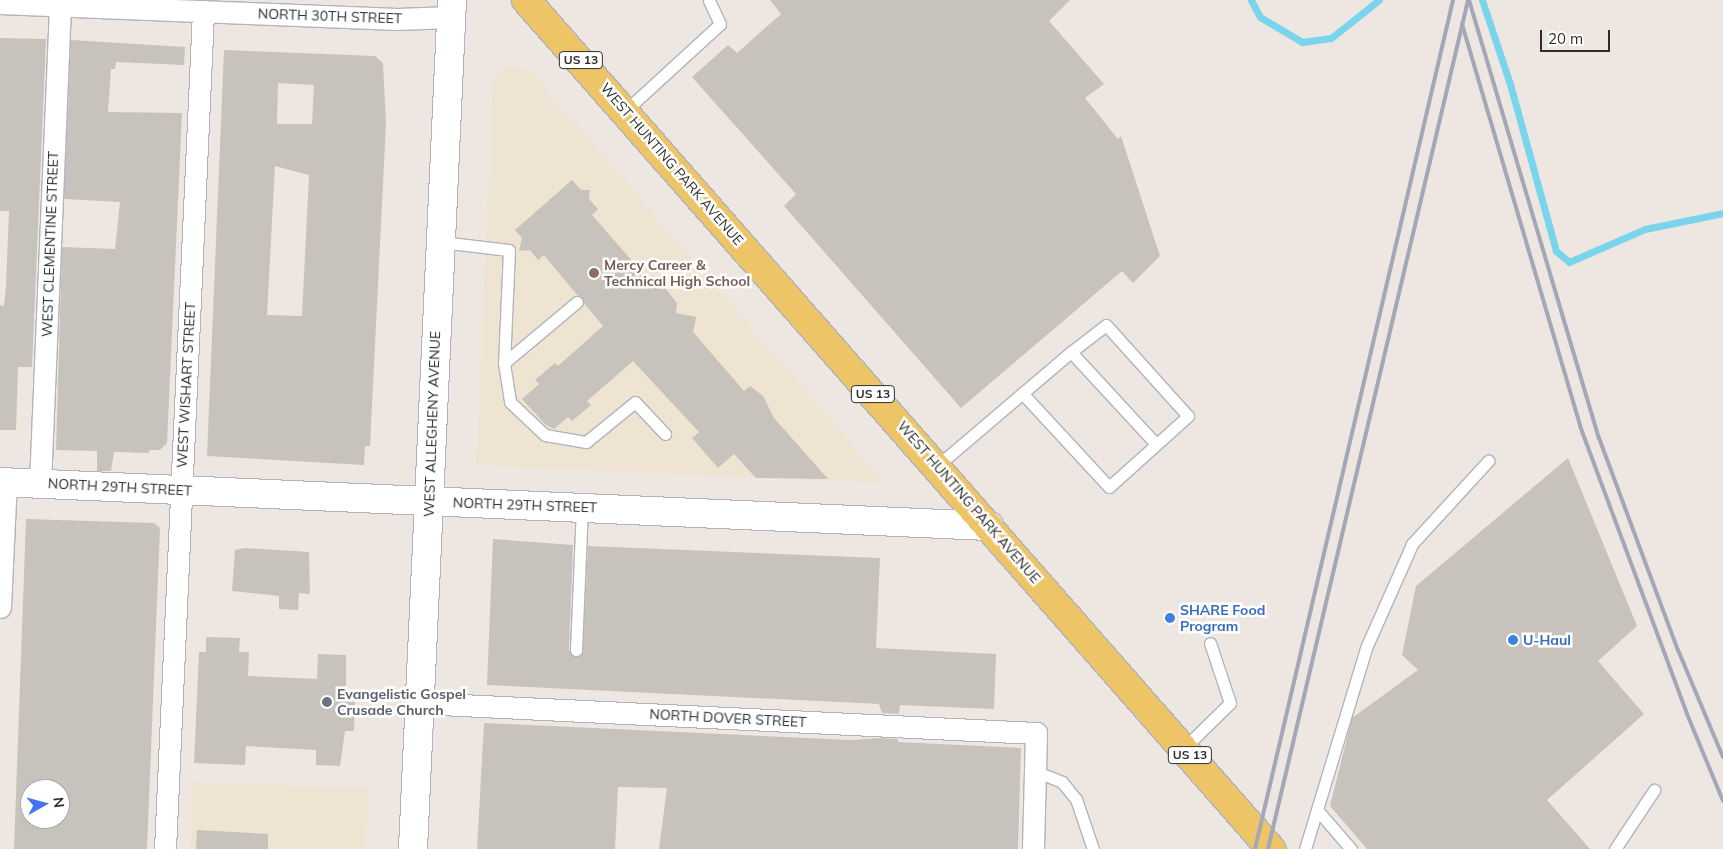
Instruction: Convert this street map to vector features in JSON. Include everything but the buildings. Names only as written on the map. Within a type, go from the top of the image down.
[{"type":"main road","name":"WEST HUNTING PARK AVENUE","points":[[526,0],[937,466],[1271,849]]},
{"type":"street","name":"NORTH 30TH STREET","points":[[0,3],[397,19],[456,6]]},
{"type":"street","name":"WEST CLEMENTINE STREET","points":[[40,484],[60,5]]},
{"type":"street","name":"WEST ALLEGHENY AVENUE","points":[[413,849],[441,242],[456,6]]},
{"type":"street","name":"WEST WISHART STREET","points":[[165,849],[203,11]]},
{"type":"street","name":"NORTH 29TH STREET","points":[[3,482],[989,526]]},
{"type":"street","points":[[0,607],[3,482]]},
{"type":"street","name":"NORTH DOVER STREET","points":[[420,703],[1036,733],[1035,771]]},
{"type":"street","points":[[1033,849],[1035,771]]},
{"type":"lane","points":[[625,111],[720,24],[709,0]]},
{"type":"lane","points":[[441,242],[509,250],[504,363],[510,402],[545,435],[586,442],[635,402],[665,434]]},
{"type":"lane","points":[[504,363],[577,302]]},
{"type":"lane","points":[[937,466],[1071,352],[1106,325],[1188,416],[1108,487],[1022,394]]},
{"type":"lane","points":[[1071,352],[1156,444]]},
{"type":"lane","points":[[1305,849],[1319,812],[1366,648],[1412,544],[1488,461]]},
{"type":"lane","points":[[576,650],[582,508]]},
{"type":"lane","points":[[1184,748],[1230,703],[1210,643]]},
{"type":"lane","points":[[1035,771],[1062,782],[1076,799],[1093,849]]},
{"type":"lane","points":[[1614,849],[1654,790]]},
{"type":"lane","points":[[1319,812],[1351,849]]},
{"type":"shaded area","name":"Mercy Career & Technical High School","points":[[509,66],[530,71],[885,483],[476,465],[493,80]]},
{"type":"shaded area","points":[[192,782],[369,789],[366,849],[190,849]]},
{"type":"waterway","points":[[1251,0],[1260,17],[1302,42],[1331,38],[1379,0]]},
{"type":"waterway","points":[[1482,0],[1510,84],[1556,251],[1569,262],[1645,229],[1723,213]]},
{"type":"railway","points":[[1255,849],[1453,0]]},
{"type":"railway","points":[[1268,849],[1468,0]]},
{"type":"railway","points":[[1469,0],[1599,438],[1678,650],[1723,757]]},
{"type":"railway","points":[[1462,24],[1580,426],[1687,714],[1723,801]]},
{"type":"place","name":"Mercy Career & Technical High School","points":[[594,273]]},
{"type":"place","name":"SHARE Food Program","points":[[1170,618]]},
{"type":"place","name":"U-Haul","points":[[1513,640]]},
{"type":"place","name":"Evangelistic Gospel Crusade Church","points":[[327,702]]}]
